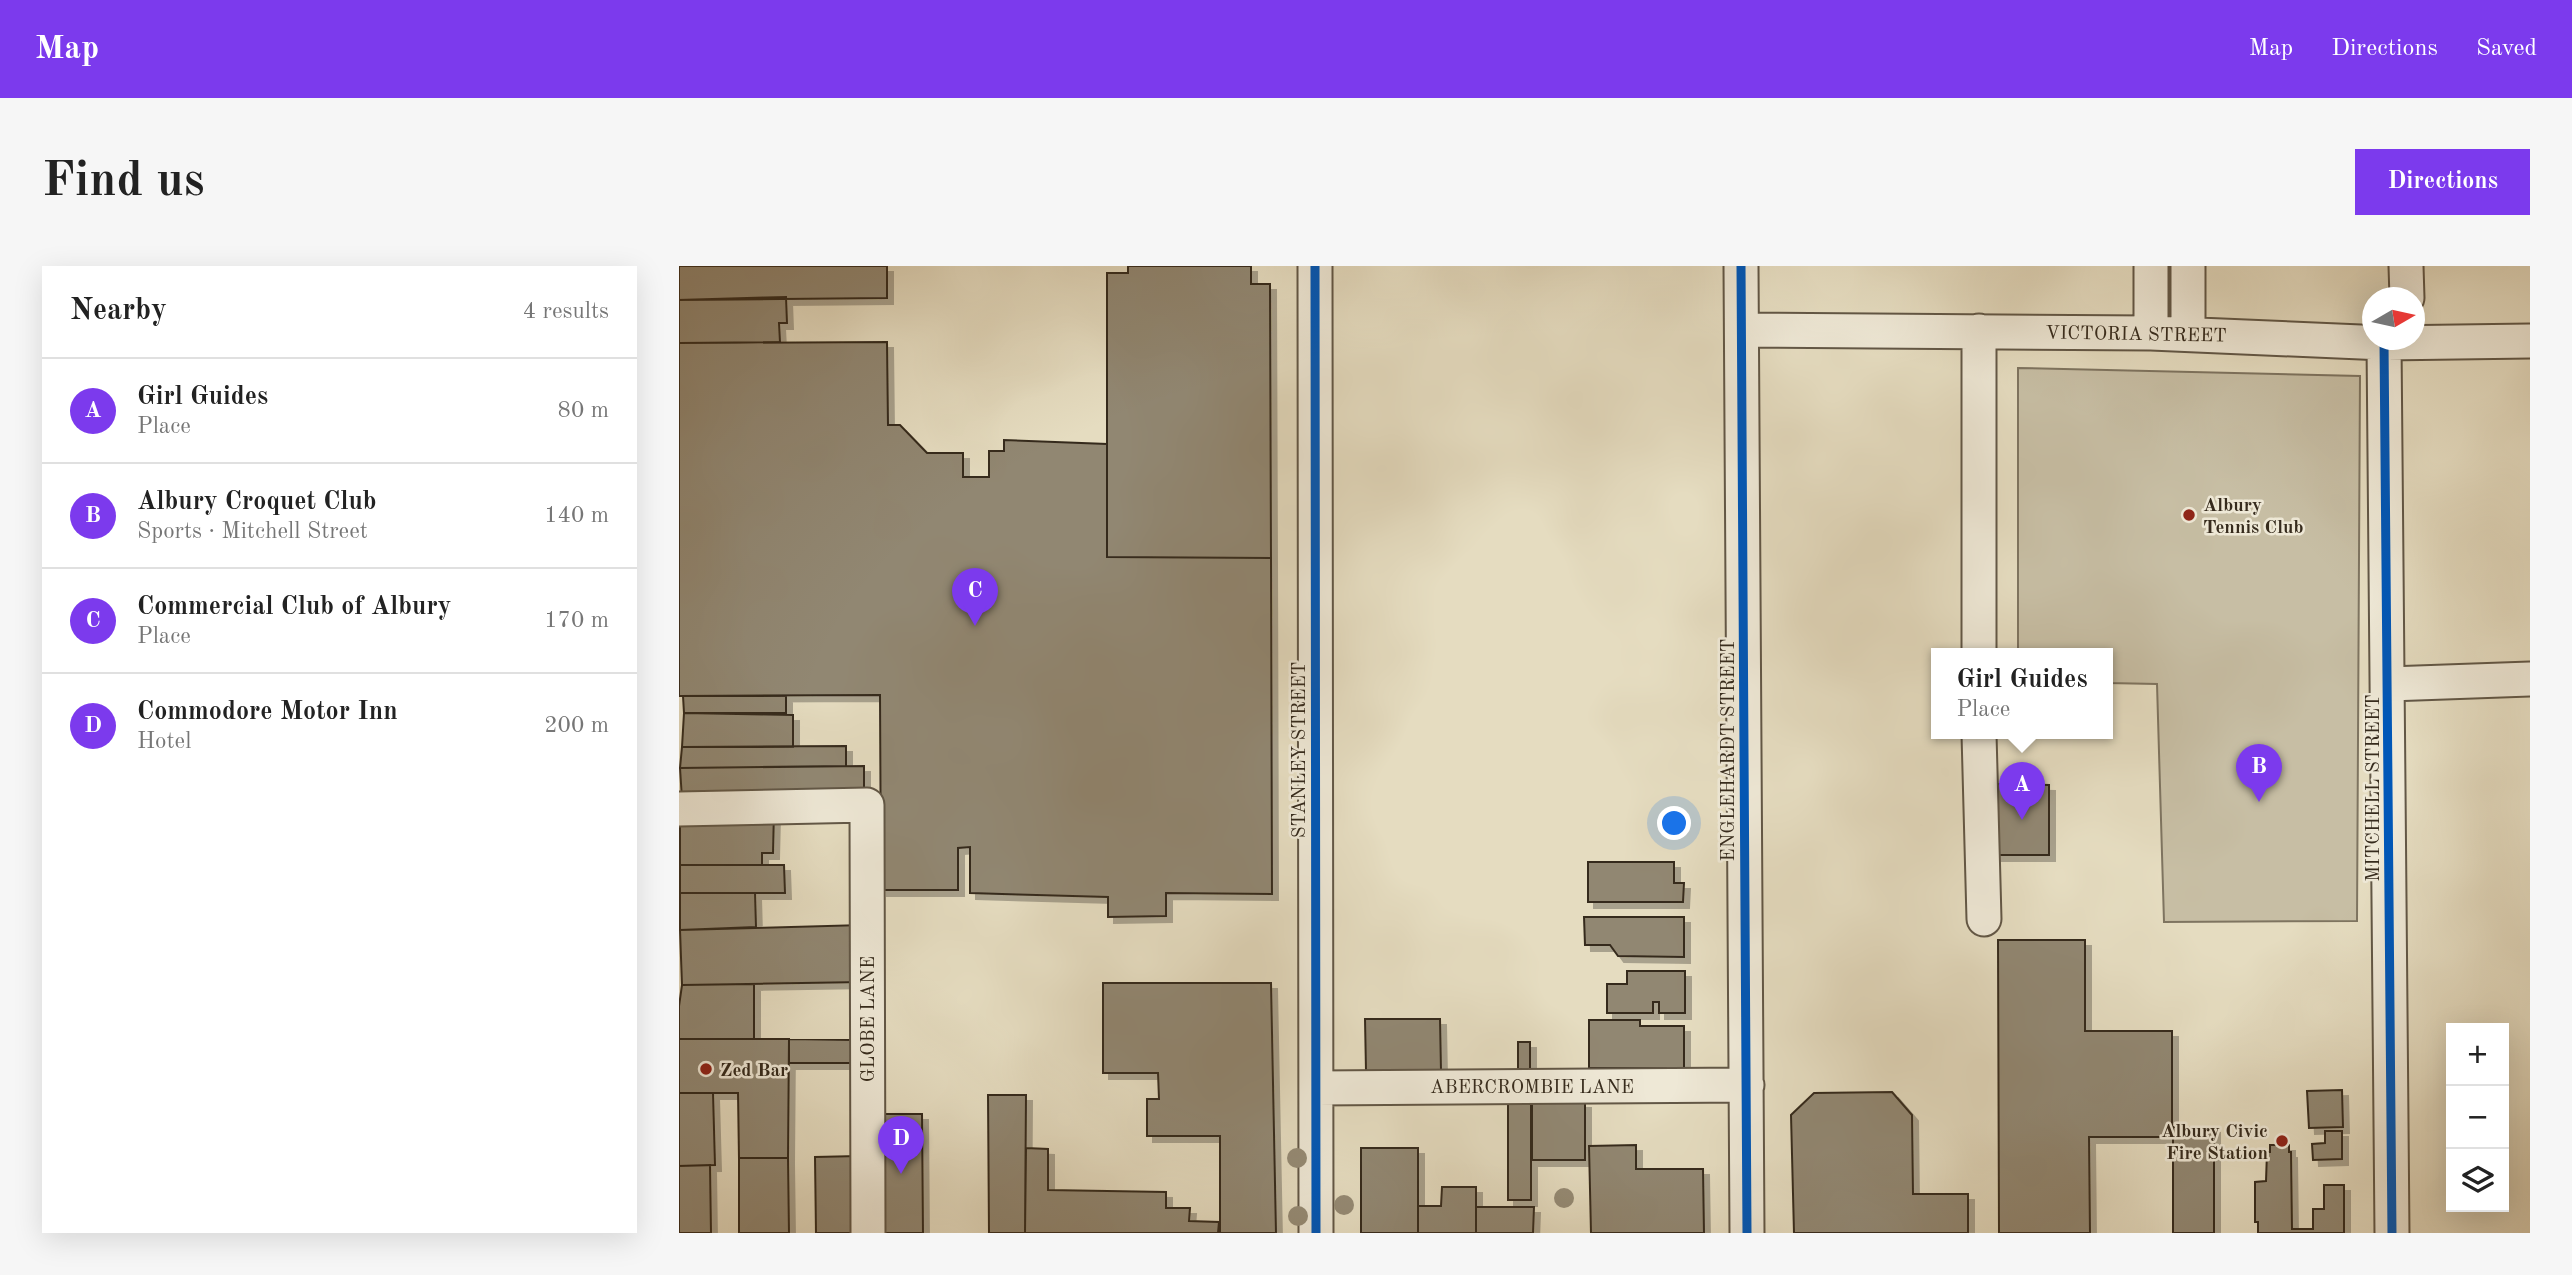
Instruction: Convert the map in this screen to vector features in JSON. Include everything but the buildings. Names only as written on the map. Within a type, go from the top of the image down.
[{"type":"street","name":"STANLEY STREET","points":[[1315,266],[1316,1233]]},
{"type":"street","name":"ENGLEHARDT STREET","points":[[1741,266],[1747,1233]]},
{"type":"street","points":[[2151,266],[2151,332]]},
{"type":"street","points":[[2188,266],[2188,333]]},
{"type":"street","points":[[2406,266],[2407,287]]},
{"type":"street","name":"VICTORIA STREET","points":[[1742,330],[2151,332],[2362,340]]},
{"type":"street","points":[[1979,331],[1979,648]]},
{"type":"street","name":"VICTORIA STREET","points":[[2425,342],[2530,341]]},
{"type":"street","name":"MITCHELL STREET","points":[[2392,1233],[2389,684],[2399,350]]},
{"type":"street","points":[[2389,684],[2530,679]]},
{"type":"street","points":[[1979,739],[1984,919]]},
{"type":"street","name":"GLOBE LANE","points":[[679,809],[867,805],[868,1233]]},
{"type":"street","name":"ABERCROMBIE LANE","points":[[1317,1088],[1747,1085]]},
{"type":"shaded area","name":"Albury Tennis Club","points":[[2018,368],[2360,376],[2357,921],[2164,922],[2157,684],[2113,683],[2113,648],[2018,648]]},
{"type":"cycle path","points":[[1315,266],[1316,1233]]},
{"type":"cycle path","points":[[1741,266],[1747,1233]]},
{"type":"cycle path","points":[[2384,350],[2392,1233]]},
{"type":"place","name":"Albury Tennis Club","points":[[2189,515]]},
{"type":"place","name":"Commercial Club of Albury","points":[[975,626]]},
{"type":"place","name":"Albury Croquet Club","points":[[2259,802]]},
{"type":"place","name":"Girl Guides","points":[[2022,820]]},
{"type":"place","name":"Zed Bar","points":[[706,1069]]},
{"type":"place","name":"Albury Civic Fire Station","points":[[2282,1141]]},
{"type":"place","name":"Commodore Motor Inn","points":[[901,1174]]}]
